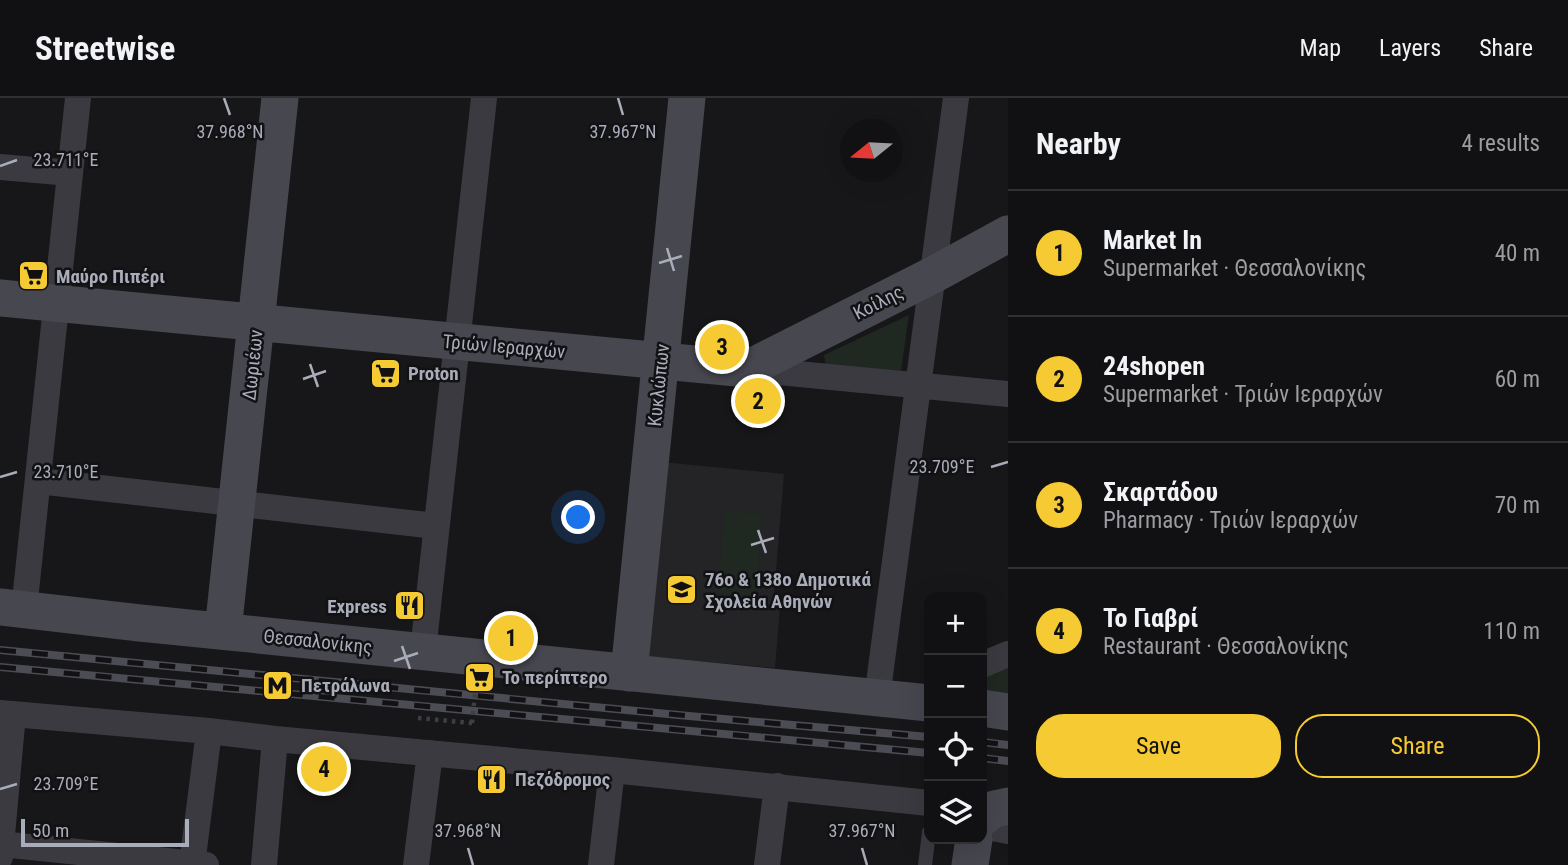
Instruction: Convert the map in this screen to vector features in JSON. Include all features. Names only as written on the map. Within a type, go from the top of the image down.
[{"type":"street","points":[[12,609],[38,481],[78,98]]},
{"type":"street","name":"Δωριέων","points":[[223,631],[280,98]]},
{"type":"street","points":[[423,651],[484,98]]},
{"type":"street","name":"Κυκλώπων","points":[[629,673],[687,98]]},
{"type":"street","points":[[911,698],[918,385],[956,98]]},
{"type":"street","points":[[0,167],[70,173]]},
{"type":"street","name":"Κοίλης","points":[[747,369],[1008,234]]},
{"type":"street","name":"Τριών Ιεραρχών","points":[[0,298],[1008,394]]},
{"type":"street","points":[[38,481],[436,526]]},
{"type":"street","name":"Θεσσαλονίκης","points":[[12,609],[629,673],[911,698]]},
{"type":"street","points":[[987,663],[1008,654]]},
{"type":"street","points":[[987,709],[1008,712]]},
{"type":"street","points":[[209,731],[197,864],[0,849],[7,714],[209,731],[924,802]]},
{"type":"street","points":[[264,865],[275,739]]},
{"type":"street","points":[[416,865],[430,753]]},
{"type":"street","points":[[601,865],[612,770]]},
{"type":"street","points":[[767,865],[777,786]]},
{"type":"street","points":[[987,814],[994,809],[1008,806]]},
{"type":"street","points":[[987,827],[1008,831]]},
{"type":"street","points":[[970,865],[973,844]]},
{"type":"lane","points":[[925,865],[928,844]]},
{"type":"path","points":[[418,718],[472,723],[476,684]]},
{"type":"shaded area","points":[[909,315],[901,371],[826,366],[824,355]]},
{"type":"shaded area","points":[[662,462],[784,474],[773,606],[780,607],[775,668],[643,656]]},
{"type":"shaded area","points":[[724,511],[762,514],[756,597],[718,594]]},
{"type":"shaded area","points":[[1008,660],[1008,693],[987,694],[987,668]]},
{"type":"railway","points":[[0,650],[924,737]]},
{"type":"railway","points":[[0,667],[924,753]]},
{"type":"railway","points":[[987,743],[1008,745]]},
{"type":"railway","points":[[987,759],[1008,761]]},
{"type":"place","name":"Μαύρο Πιπέρι","points":[[33,276]]},
{"type":"place","name":"Σκαρτάδου","points":[[722,347]]},
{"type":"place","name":"Proton","points":[[385,373]]},
{"type":"place","name":"24shopen","points":[[758,401]]},
{"type":"place","name":"76ο & 138ο Δημοτικά Σχολεία Αθηνών","points":[[682,590]]},
{"type":"place","name":"Express","points":[[410,606]]},
{"type":"place","name":"Market In","points":[[511,638]]},
{"type":"place","name":"Το περίπτερο","points":[[479,677]]},
{"type":"place","name":"Πετράλωνα","points":[[278,685]]},
{"type":"place","name":"Το Γιαβρί","points":[[324,769]]},
{"type":"place","name":"Πεζόδρομος","points":[[492,779]]}]
